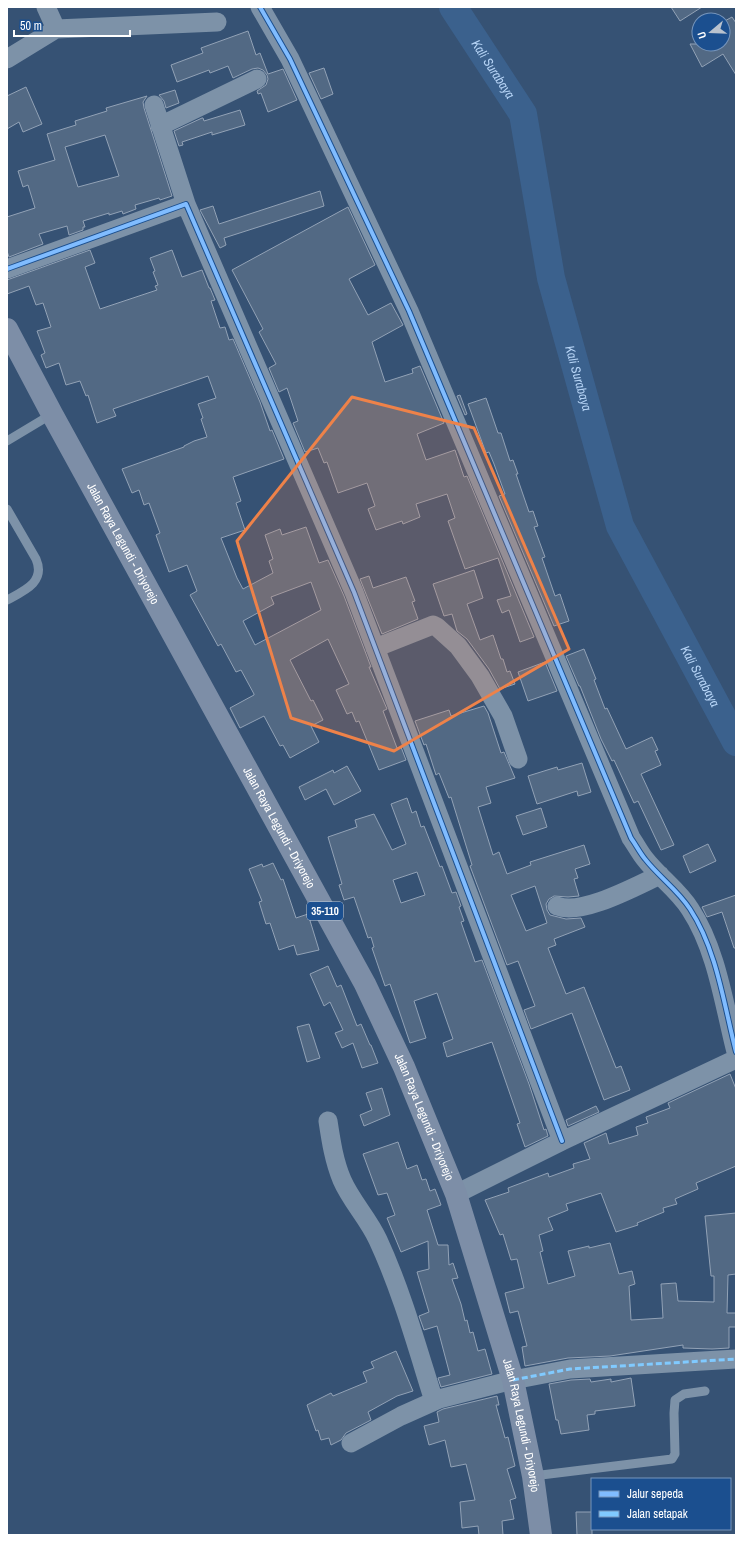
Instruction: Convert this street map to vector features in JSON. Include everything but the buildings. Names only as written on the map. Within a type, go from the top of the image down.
[{"type":"main road","name":"Jalan Raya Legundi - Driyorejo","points":[[7,329],[16,353],[52,414],[365,984],[404,1068],[456,1194],[513,1380],[533,1476],[541,1535]]},
{"type":"street","points":[[46,7],[56,29]]},
{"type":"street","points":[[260,7],[290,59],[409,311],[631,838],[645,859],[675,889],[690,908],[704,932],[714,962],[736,1052]]},
{"type":"street","points":[[7,59],[56,29],[217,22]]},
{"type":"street","points":[[160,126],[257,80]]},
{"type":"street","points":[[154,105],[186,204],[354,592],[562,1141]]},
{"type":"street","points":[[7,269],[186,204]]},
{"type":"street","points":[[375,648],[428,627],[434,626],[439,628],[458,646],[480,676],[502,716],[518,759]]},
{"type":"street","points":[[557,906],[564,909],[580,908],[619,893],[660,874]]},
{"type":"street","points":[[456,1194],[562,1141],[736,1059]]},
{"type":"street","points":[[328,1121],[334,1159],[349,1194],[366,1218],[378,1239],[407,1312],[434,1401]]},
{"type":"street","points":[[351,1443],[401,1416],[434,1401],[513,1380],[570,1369],[736,1359]]},
{"type":"lane","points":[[7,441],[52,414]]},
{"type":"lane","points":[[7,509],[36,559],[39,566],[39,573],[36,580],[30,586],[7,600]]},
{"type":"lane","points":[[533,1476],[672,1459],[675,1454],[675,1400],[684,1394],[704,1391]]},
{"type":"highlighted area","points":[[352,397],[474,428],[569,649],[394,751],[291,718],[237,541]]},
{"type":"waterway","name":"Kali Surabaya","points":[[453,7],[523,114],[551,278],[620,526],[736,742]]},
{"type":"marked path","points":[[513,1380],[570,1369],[736,1359]]},
{"type":"cycle path","points":[[260,7],[290,59],[409,311],[631,838],[650,866],[685,902],[707,942],[719,978],[736,1052]]},
{"type":"cycle path","points":[[7,269],[186,204],[354,592],[562,1141]]}]
